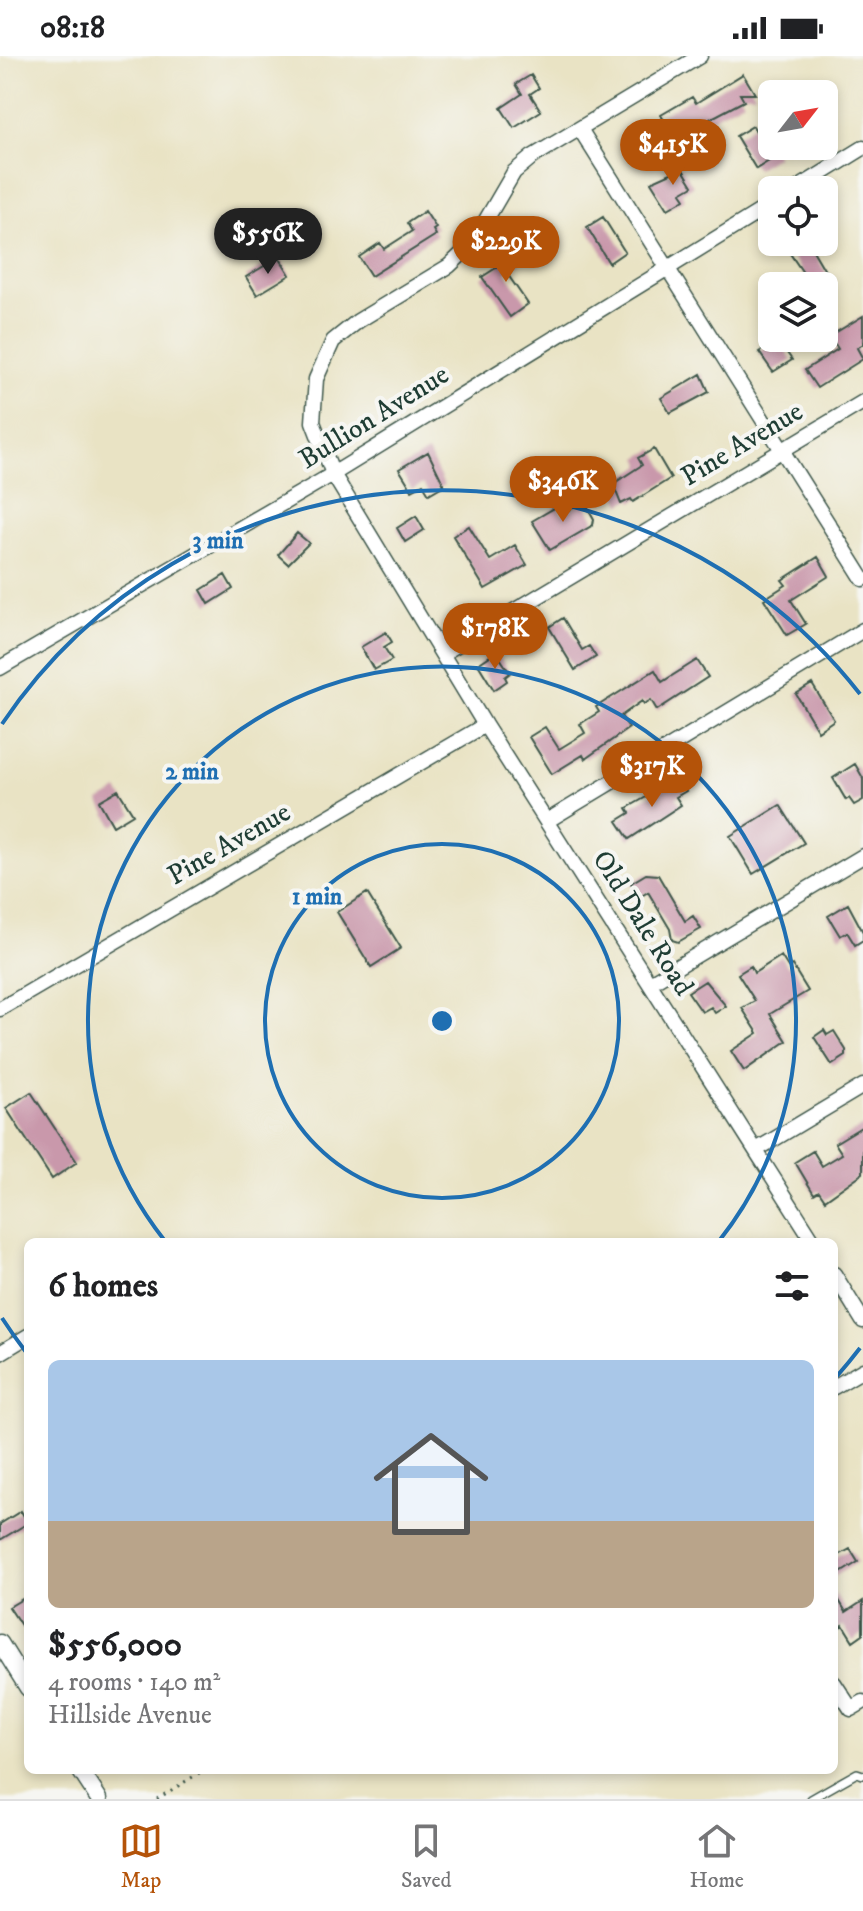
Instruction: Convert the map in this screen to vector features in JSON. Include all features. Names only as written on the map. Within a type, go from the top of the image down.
[{"type":"street","points":[[700,56],[580,129],[863,579]]},
{"type":"street","name":"Old Dale Road","points":[[580,129],[532,157],[514,172],[472,244],[449,266],[358,321],[333,341],[316,379],[313,422],[333,474],[485,725],[811,1238]]},
{"type":"street","points":[[818,176],[863,148]]},
{"type":"street","name":"Bullion Avenue","points":[[0,668],[333,474],[758,213]]},
{"type":"street","name":"Pine Avenue","points":[[442,654],[863,402]]},
{"type":"street","points":[[547,821],[863,630]]},
{"type":"street","name":"Pine Avenue","points":[[0,1009],[485,725]]},
{"type":"street","points":[[650,983],[863,856]]},
{"type":"street","points":[[756,1150],[863,1086]]},
{"type":"street","points":[[838,1280],[862,1316]]},
{"type":"street","points":[[0,1353],[24,1338]]},
{"type":"street","points":[[838,1385],[863,1370]]},
{"type":"street","points":[[0,1643],[24,1682]]},
{"type":"street","points":[[838,1687],[857,1706]]},
{"type":"street","points":[[83,1774],[99,1799]]},
{"type":"lane","points":[[811,1799],[844,1778],[857,1773],[863,1775]]},
{"type":"path","points":[[157,1799],[198,1774]]},
{"type":"building","points":[[743,74],[755,94],[740,94],[744,101],[674,138],[661,115],[692,97],[696,103]]},
{"type":"building","points":[[531,75],[539,88],[530,94],[541,111],[514,128],[501,108],[522,94],[516,84]]},
{"type":"building","points":[[753,126],[758,135],[758,160],[771,160],[756,169],[736,136]]},
{"type":"building","points":[[682,168],[693,186],[681,193],[685,199],[668,209],[651,182]]},
{"type":"building","points":[[425,211],[436,228],[433,230],[436,235],[371,276],[359,257],[380,243],[384,249],[412,231],[407,223]]},
{"type":"building","points":[[603,217],[625,252],[609,263],[587,227]]},
{"type":"building","points":[[510,248],[520,262],[506,272],[528,304],[510,317],[482,277],[499,266],[494,258]]},
{"type":"building","points":[[792,256],[816,256],[826,272],[803,272]]},
{"type":"building","points":[[279,257],[290,275],[257,295],[246,277]]},
{"type":"building","points":[[863,316],[863,344],[857,348],[863,359],[817,388],[805,370],[838,352],[838,331]]},
{"type":"building","points":[[759,352],[786,352],[792,360],[773,372]]},
{"type":"building","points":[[701,374],[709,392],[670,413],[661,398]]},
{"type":"building","points":[[654,449],[671,478],[633,502],[631,499],[621,504],[613,484],[642,465],[638,458]]},
{"type":"building","points":[[428,452],[444,485],[429,494],[423,484],[412,490],[399,469]]},
{"type":"building","points":[[584,501],[594,519],[593,525],[550,550],[532,521],[558,506],[562,514]]},
{"type":"building","points":[[416,516],[424,530],[405,542],[397,528]]},
{"type":"building","points":[[469,526],[490,560],[515,545],[527,565],[485,589],[453,536]]},
{"type":"building","points":[[297,533],[309,543],[288,564],[278,555]]},
{"type":"building","points":[[818,557],[829,576],[791,600],[806,624],[787,635],[764,599],[786,585],[782,580]]},
{"type":"building","points":[[225,575],[233,589],[209,604],[201,590]]},
{"type":"building","points":[[563,618],[582,650],[589,646],[596,657],[575,670],[549,627]]},
{"type":"building","points":[[386,632],[392,642],[384,647],[392,660],[374,670],[361,647]]},
{"type":"building","points":[[496,652],[510,673],[505,677],[507,681],[494,690],[478,664]]},
{"type":"building","points":[[697,660],[708,677],[657,710],[651,700],[644,704],[642,701],[621,716],[629,728],[585,759],[583,755],[552,774],[529,737],[545,727],[559,749],[585,733],[580,724],[599,712],[596,707],[655,670],[662,682]]},
{"type":"building","points":[[812,684],[834,720],[818,731],[796,694]]},
{"type":"building","points":[[855,764],[863,778],[863,800],[854,805],[849,798],[846,800],[833,778]]},
{"type":"building","points":[[678,779],[686,791],[676,797],[681,805],[629,839],[617,821],[630,813],[627,808]]},
{"type":"building","points":[[118,790],[133,814],[113,826],[99,801]]},
{"type":"building","points":[[780,805],[804,843],[753,874],[730,836]]},
{"type":"building","points":[[646,874],[658,875],[685,921],[693,916],[701,929],[678,942],[672,940],[670,929],[648,892],[640,897],[631,883]]},
{"type":"building","points":[[367,893],[401,948],[371,967],[337,912]]},
{"type":"building","points":[[848,904],[863,932],[863,940],[855,945],[847,932],[840,936],[828,916]]},
{"type":"building","points":[[781,956],[788,967],[792,965],[808,991],[770,1014],[787,1041],[744,1071],[731,1051],[758,1033],[742,1008],[755,1001],[738,974],[751,966],[754,973]]},
{"type":"building","points":[[705,981],[726,1006],[715,1013],[711,1007],[702,1012],[688,992]]},
{"type":"building","points":[[824,1030],[827,1035],[834,1031],[846,1050],[846,1056],[832,1065],[814,1037]]},
{"type":"building","points":[[31,1092],[77,1162],[52,1179],[6,1108]]},
{"type":"building","points":[[863,1126],[863,1173],[825,1200],[819,1191],[814,1194],[795,1162],[813,1151],[822,1166],[842,1154],[835,1143]]},
{"type":"building","points":[[21,1511],[24,1516],[24,1525],[0,1540],[0,1524]]},
{"type":"building","points":[[850,1549],[858,1562],[838,1574],[838,1556]]},
{"type":"building","points":[[24,1598],[24,1630],[9,1607]]},
{"type":"building","points":[[838,1599],[846,1612],[863,1601],[863,1634],[853,1641],[843,1625],[838,1628]]}]
